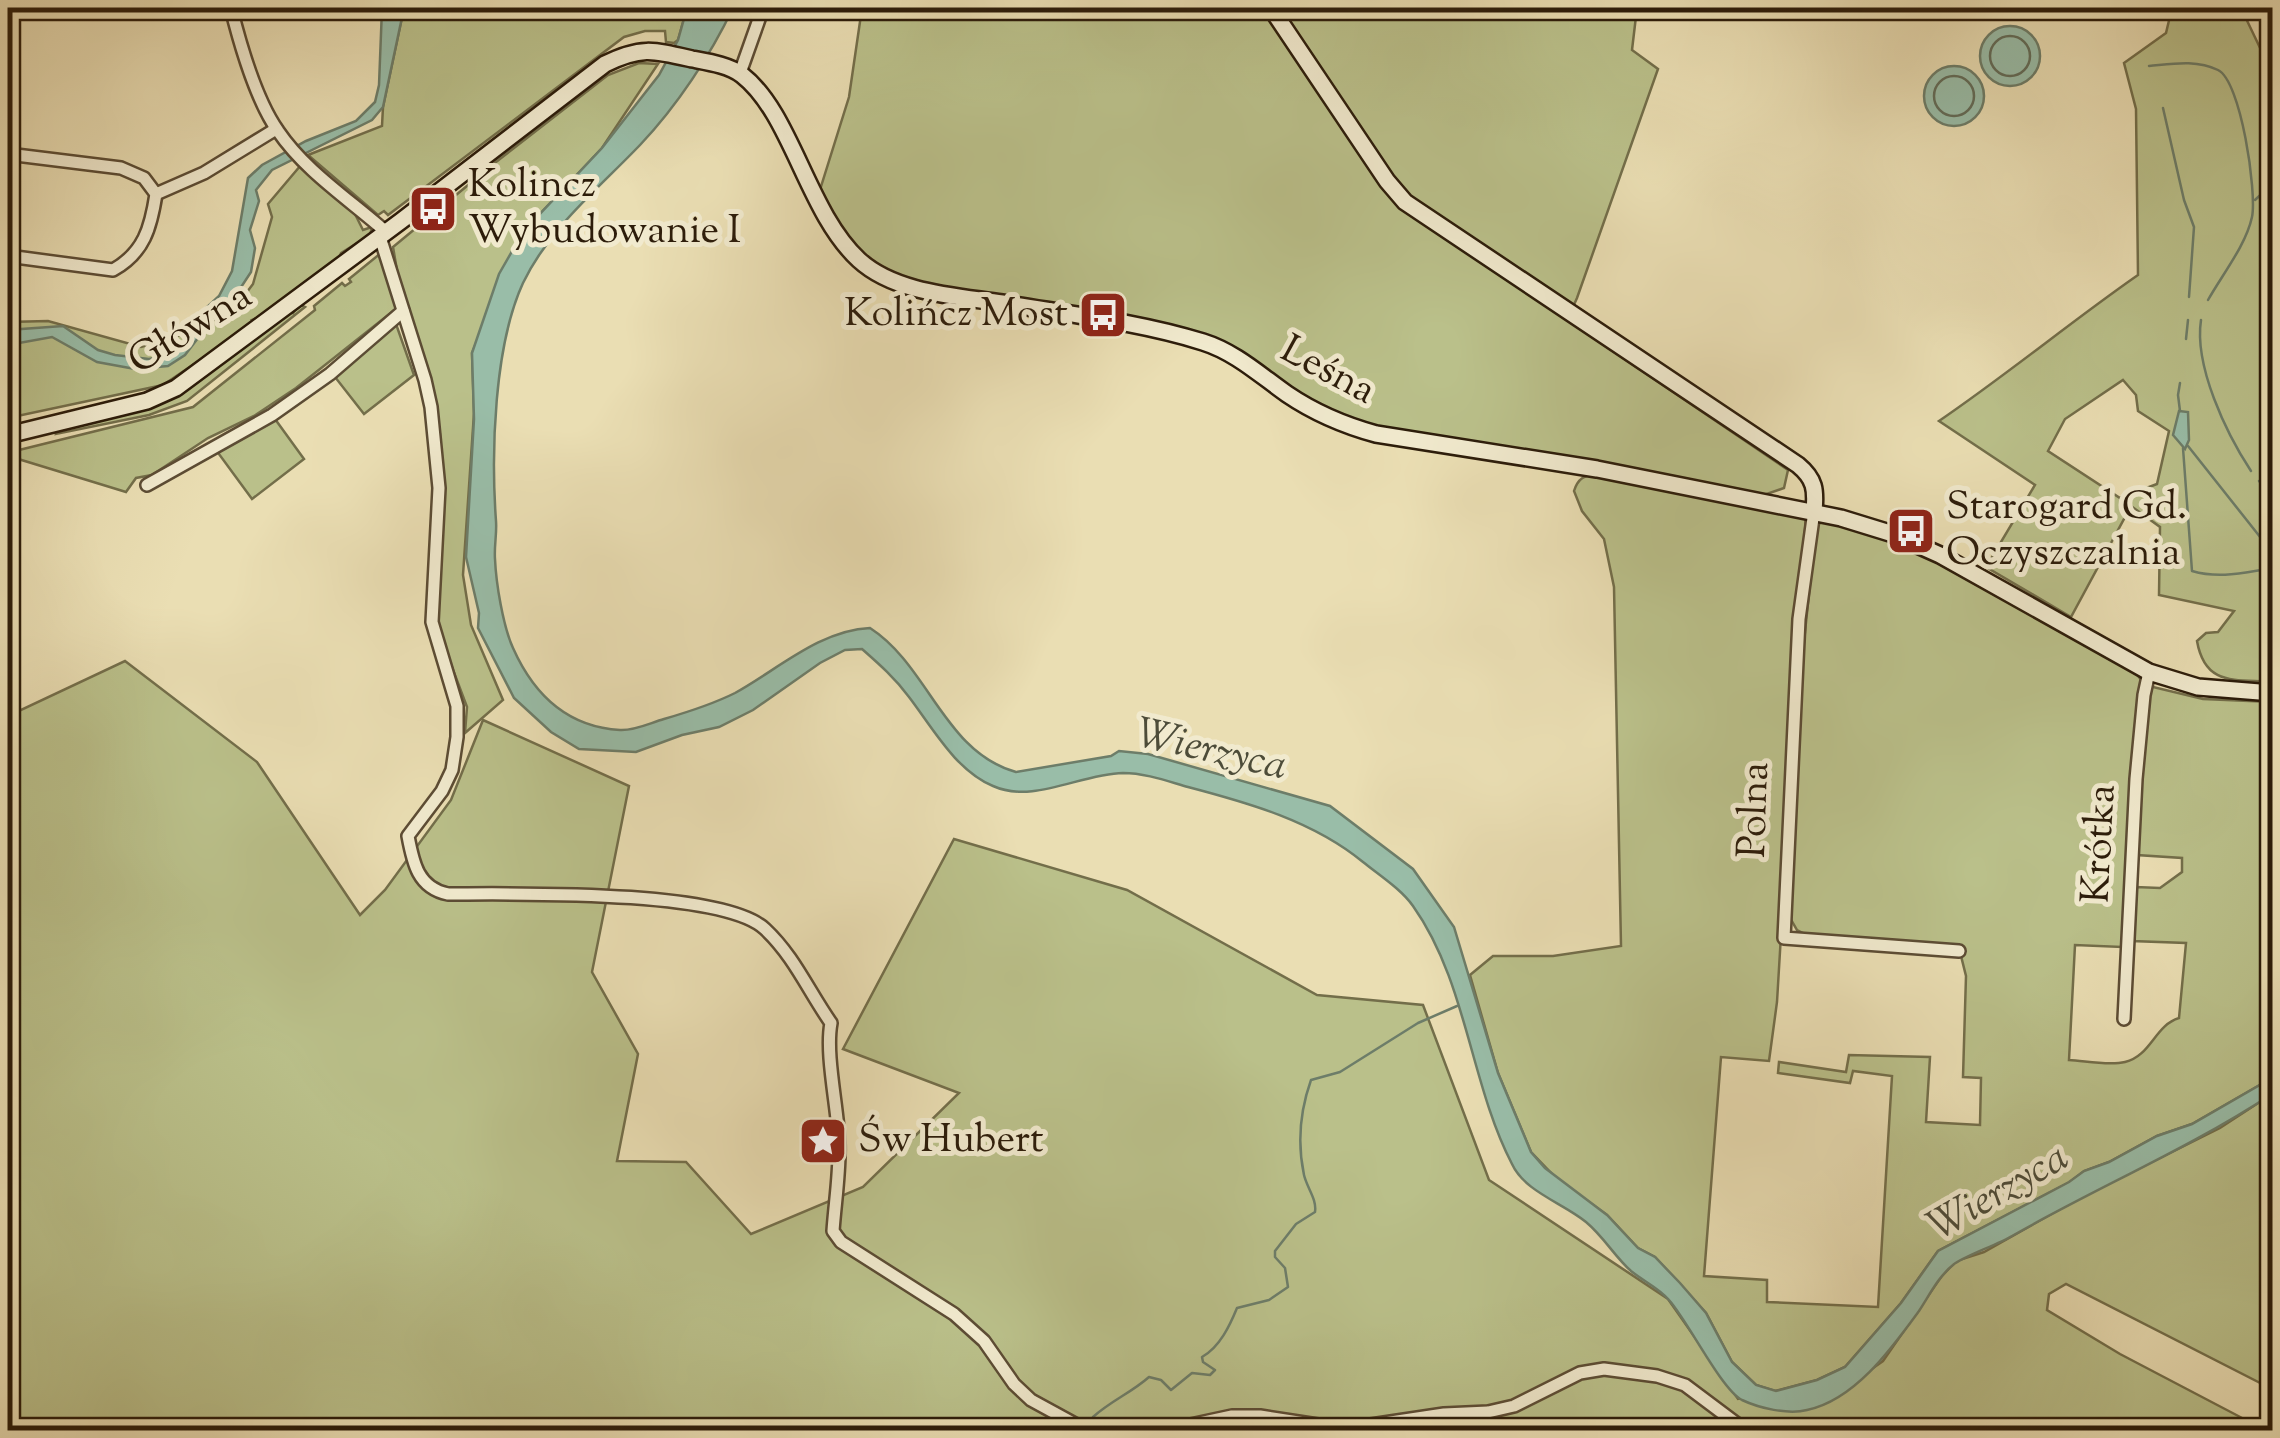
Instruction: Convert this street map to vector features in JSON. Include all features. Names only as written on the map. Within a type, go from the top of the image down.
[{"type":"street","points":[[231,8],[276,129],[313,170],[383,235],[430,407],[439,488],[432,622],[457,706],[457,737],[452,770],[442,791],[408,836],[418,874],[435,891],[448,894],[633,898],[719,910],[763,927],[804,978],[831,1024],[828,1040],[839,1146],[832,1231],[842,1242],[970,1326],[1030,1400],[1086,1430]]},
{"type":"street","points":[[740,73],[763,8]]},
{"type":"street","points":[[1270,8],[1405,202],[1798,465],[1811,477],[1816,489],[1814,511]]},
{"type":"street","name":"Główna","points":[[8,435],[147,400],[176,388],[605,64],[631,51],[652,49],[740,73]]},
{"type":"street","name":"Leśna","points":[[740,73],[773,114],[834,230],[860,261],[884,276],[954,296],[1168,333],[1210,344],[1247,364],[1317,413],[1344,426],[1814,511],[1914,543],[2150,672],[2198,688],[2272,693]]},
{"type":"street","points":[[156,194],[204,173],[276,129]]},
{"type":"street","points":[[8,154],[122,168],[144,178],[156,194],[151,227],[128,262],[113,270],[8,256]]},
{"type":"street","points":[[147,485],[272,415],[330,374],[403,311]]},
{"type":"street","name":"Polna","points":[[1814,511],[1799,619],[1784,938],[1959,951]]},
{"type":"street","name":"Krótka","points":[[2124,1019],[2136,779],[2150,672]]},
{"type":"street","points":[[1167,1430],[1232,1416],[1344,1428],[1488,1412],[1514,1406],[1580,1373],[1604,1369],[1686,1384],[1745,1430]]},
{"type":"shaded area","points":[[404,8],[687,8],[674,43],[666,42],[665,31],[624,37],[388,215],[384,211],[378,215],[308,155],[382,126]]},
{"type":"shaded area","points":[[862,8],[1637,8],[1632,50],[1658,69],[1567,320],[1788,470],[1784,488],[1761,496],[1357,424],[1320,409],[1234,349],[925,284],[880,269],[860,256],[819,193],[849,97]]},
{"type":"shaded area","points":[[2172,8],[2241,8],[2272,73],[2272,682],[2234,680],[2207,666],[2197,641],[2206,633],[2218,632],[2234,611],[2159,595],[2160,527],[2131,506],[2071,617],[1986,567],[2035,485],[1939,421],[2138,275],[2136,109],[2124,63],[2166,33]],"holes":[[[2123,380],[2136,395],[2138,411],[2169,431],[2157,484],[2120,498],[2048,451],[2065,419]]]},
{"type":"shaded area","points":[[639,63],[658,64],[602,148],[523,232],[472,353],[474,413],[463,575],[471,625],[503,700],[465,733],[467,707],[438,630],[440,434],[433,397],[405,317],[393,247],[608,75]]},
{"type":"shaded area","points":[[301,165],[352,208],[363,230],[372,227],[370,235],[341,253],[337,263],[275,311],[252,320],[255,323],[163,385],[8,418],[8,322],[48,321],[141,347],[173,338],[232,312],[253,284],[272,217],[268,204]]},
{"type":"shaded area","points":[[381,253],[397,308],[296,388],[152,475],[136,478],[126,492],[15,458],[15,451],[193,407],[315,310],[314,306],[342,283],[345,286],[351,282],[349,279]]},
{"type":"shaded area","points":[[299,304],[305,307],[187,401],[149,415],[56,434],[57,430],[146,407],[288,312],[293,313]]},
{"type":"shaded area","points":[[396,324],[414,375],[364,414],[335,377]]},
{"type":"shaded area","points":[[275,419],[304,459],[252,499],[216,450]]},
{"type":"shaded area","points":[[1597,473],[1806,514],[1777,1002],[1769,1061],[1721,1057],[1704,1276],[1767,1280],[1767,1302],[1878,1307],[1892,1076],[1853,1071],[1850,1083],[1778,1073],[1779,1062],[1846,1072],[1849,1055],[1930,1057],[1926,1122],[1980,1125],[1981,1078],[1963,1077],[1966,976],[1959,948],[1811,937],[1797,930],[1789,916],[1797,709],[1816,526],[1824,520],[1865,530],[1945,563],[2024,605],[2135,672],[2142,681],[2129,894],[2122,947],[2075,945],[2069,1060],[2112,1064],[2134,1059],[2164,1027],[2179,1018],[2186,943],[2132,941],[2136,887],[2160,888],[2182,872],[2182,858],[2137,855],[2139,777],[2149,686],[2203,699],[2272,702],[2272,1078],[2192,1124],[2084,1171],[1938,1251],[1901,1303],[1845,1367],[1817,1380],[1775,1391],[1756,1385],[1732,1362],[1706,1313],[1655,1257],[1638,1248],[1607,1215],[1558,1180],[1531,1152],[1498,1073],[1470,975],[1493,956],[1553,956],[1621,946],[1614,587],[1604,539],[1582,511],[1574,491],[1582,478]]},
{"type":"shaded area","points":[[125,661],[257,762],[360,915],[385,890],[451,800],[483,720],[629,786],[592,972],[638,1054],[617,1161],[686,1162],[751,1234],[863,1187],[959,1093],[843,1049],[954,839],[1127,890],[1317,995],[1423,1005],[1489,1180],[1668,1299],[1738,1399],[1860,1377],[1883,1361],[1956,1261],[1984,1252],[2078,1199],[2220,1128],[2272,1094],[2272,1389],[2066,1284],[2049,1294],[2047,1310],[2120,1354],[2265,1430],[8,1430],[8,716]]},
{"type":"water","points":[[382,8],[404,8],[383,107],[372,120],[272,170],[256,190],[259,201],[250,230],[255,248],[251,272],[232,301],[185,355],[168,366],[135,369],[97,362],[52,337],[8,345],[8,330],[63,326],[98,350],[115,355],[149,359],[174,354],[187,338],[190,323],[219,296],[232,271],[248,178],[262,165],[306,141],[356,121],[375,102]]},
{"type":"water","points":[[687,8],[733,8],[703,62],[667,114],[561,226],[534,263],[513,309],[500,368],[494,464],[497,580],[509,639],[531,680],[555,706],[601,728],[636,728],[727,697],[816,643],[870,628],[908,664],[971,746],[991,762],[1016,772],[1111,756],[1119,751],[1148,754],[1330,806],[1413,869],[1454,927],[1498,1073],[1531,1152],[1545,1168],[1607,1215],[1638,1248],[1655,1257],[1706,1313],[1732,1362],[1756,1385],[1776,1391],[1817,1380],[1845,1367],[1901,1303],[1938,1251],[2084,1171],[2192,1124],[2272,1078],[2272,1094],[2176,1150],[1958,1262],[1938,1281],[1884,1356],[1856,1384],[1841,1396],[1807,1410],[1774,1410],[1749,1403],[1734,1393],[1665,1296],[1631,1271],[1586,1222],[1535,1190],[1518,1174],[1498,1133],[1457,1000],[1431,936],[1402,894],[1323,835],[1257,807],[1139,774],[1107,775],[1024,792],[993,786],[956,759],[898,684],[862,649],[845,650],[820,663],[753,710],[719,727],[682,735],[636,752],[579,749],[551,732],[514,698],[478,628],[479,613],[466,557],[474,419],[472,353],[499,274],[523,232],[602,148],[659,75],[678,40]]},
{"type":"water","points":[[2010,26],[2031,35],[2040,56],[2031,77],[2010,86],[1989,77],[1980,56],[1989,35]]},
{"type":"water","points":[[1954,66],[1975,75],[1984,96],[1975,117],[1954,126],[1933,117],[1924,96],[1933,75]]},
{"type":"water","points":[[2179,411],[2188,412],[2189,440],[2185,449],[2173,435]]},
{"type":"waterway","points":[[2149,66],[2192,63],[2218,70],[2234,94],[2240,115],[2250,162],[2252,217],[2239,249],[2208,300]]},
{"type":"waterway","points":[[2163,108],[2194,227],[2189,297]]},
{"type":"waterway","points":[[2255,200],[2272,184]]},
{"type":"waterway","points":[[2186,339],[2188,320]]},
{"type":"waterway","points":[[2201,320],[2207,378],[2222,419],[2251,471]]},
{"type":"waterway","points":[[2180,383],[2180,411]]},
{"type":"waterway","points":[[2188,446],[2272,552]]},
{"type":"waterway","points":[[2183,448],[2192,571],[2218,575],[2261,570]]},
{"type":"waterway","points":[[2259,481],[2272,497]]},
{"type":"waterway","points":[[1093,1417],[1149,1377],[1161,1380],[1171,1390],[1192,1373],[1210,1375],[1215,1370],[1202,1357],[1219,1342],[1237,1308],[1269,1300],[1288,1287],[1285,1268],[1275,1257],[1275,1251],[1296,1224],[1315,1212],[1304,1175],[1300,1139],[1311,1080],[1340,1072],[1418,1023],[1457,1006]]},
{"type":"railway","points":[[2269,8],[2272,16]]},
{"type":"place","name":"Kolincz Wybudowanie I","points":[[433,209]]},
{"type":"place","name":"Kolińcz Most","points":[[1103,315]]},
{"type":"place","name":"Starogard Gd. Oczyszczalnia","points":[[1911,531]]},
{"type":"place","name":"Św Hubert","points":[[823,1141]]},
{"type":"water label","name":"Wierzyca","points":[[1211,752]]},
{"type":"water label","name":"Wierzyca","points":[[1999,1194]]}]
